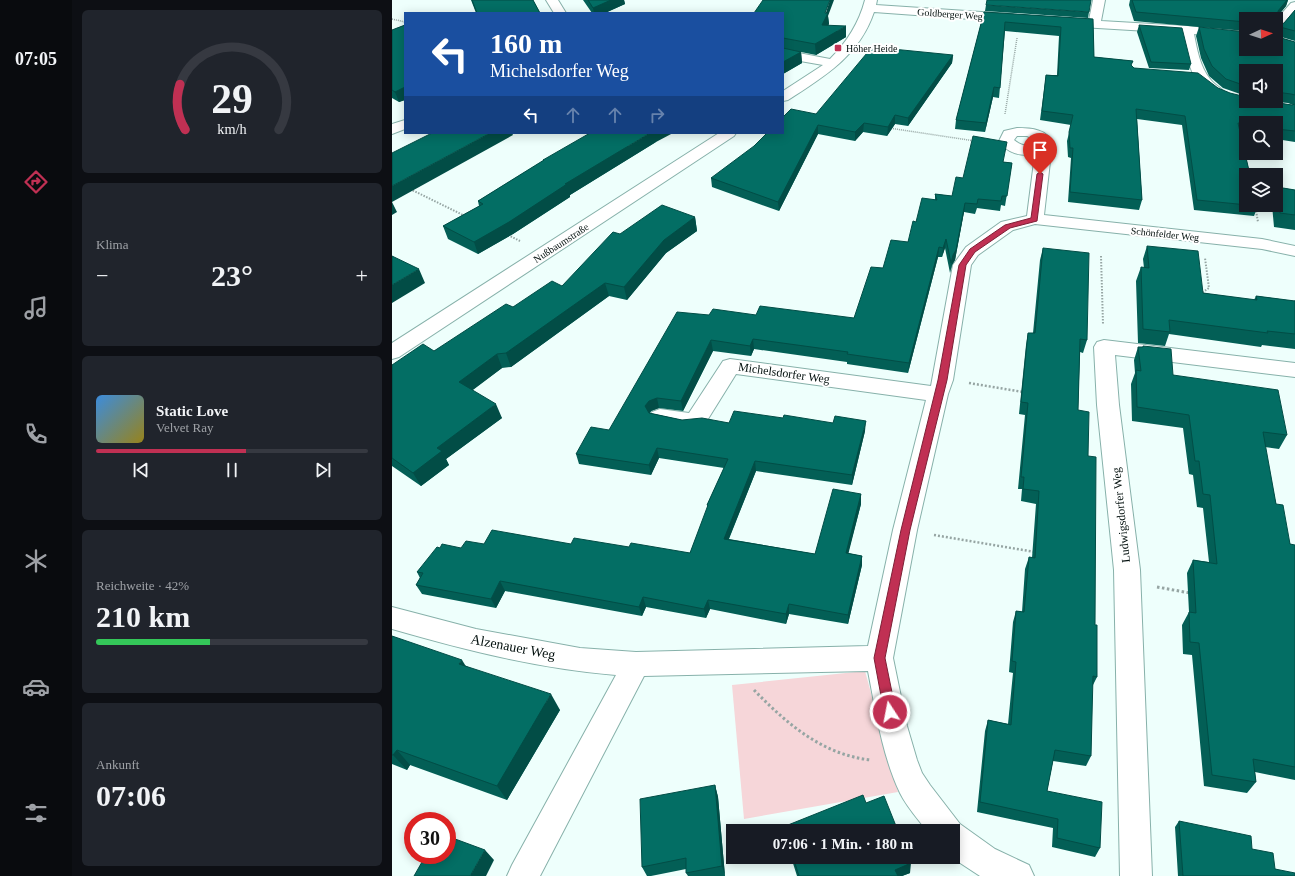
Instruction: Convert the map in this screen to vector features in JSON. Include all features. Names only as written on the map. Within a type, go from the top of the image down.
[{"type":"street","points":[[552,0],[559,12]]},
{"type":"street","points":[[1094,24],[1099,0]]},
{"type":"street","points":[[784,96],[833,64],[851,44],[870,4]]},
{"type":"street","name":"Goldberger Weg","points":[[870,4],[1023,19]]},
{"type":"street","points":[[1283,20],[1295,6]]},
{"type":"street","points":[[1049,21],[1187,30],[1239,35]]},
{"type":"street","points":[[1187,30],[1190,48],[1200,77],[1216,92],[1227,98],[1235,99]]},
{"type":"street","points":[[784,54],[833,64]]},
{"type":"street","points":[[1184,76],[1200,77]]},
{"type":"street","points":[[392,130],[404,124]]},
{"type":"street","name":"Nußbaumstraße","points":[[392,352],[727,134]]},
{"type":"street","points":[[941,824],[919,796],[911,783],[902,760],[893,726],[879,658],[906,530],[940,387],[962,265],[972,251],[1007,226],[1035,219],[1044,144],[1038,149],[1027,150],[1009,142]]},
{"type":"street","name":"Schönfelder Weg","points":[[1035,219],[1262,244],[1295,250]]},
{"type":"street","points":[[1104,347],[1295,370]]},
{"type":"street","name":"Ludwigsdorfer Weg","points":[[1104,347],[1127,581],[1136,876]]},
{"type":"street","name":"Michelsdorfer Weg","points":[[660,417],[695,422],[730,366],[940,387]]},
{"type":"street","name":"Alzenauer Weg","points":[[392,618],[476,641],[580,660],[636,664],[879,658]]},
{"type":"street","points":[[523,876],[636,664]]},
{"type":"street","points":[[960,844],[969,852],[997,868],[1018,876]]},
{"type":"path","points":[[392,19],[404,22]]},
{"type":"path","points":[[887,127],[1009,142],[1004,126],[1023,19]]},
{"type":"path","points":[[406,188],[471,218]]},
{"type":"path","points":[[505,234],[546,253]]},
{"type":"path","points":[[1199,295],[1209,288],[1202,238]]},
{"type":"path","points":[[1101,256],[1104,347]]},
{"type":"path","points":[[940,387],[1027,392]]},
{"type":"path","points":[[906,530],[1042,554]]},
{"type":"path","points":[[1127,581],[1197,594]]},
{"type":"path","points":[[740,661],[748,683],[780,715],[816,741],[843,755],[872,760],[902,760]]},
{"type":"shaded area","points":[[865,671],[898,792],[744,819],[732,685]]},
{"type":"building","points":[[472,0],[533,0],[539,12],[477,12]]},
{"type":"building","points":[[588,0],[611,0],[593,8]]},
{"type":"building","points":[[763,0],[830,0],[825,13],[828,13],[822,25],[846,26],[815,44],[784,38],[784,12],[755,12]]},
{"type":"building","points":[[987,0],[1091,0],[1089,12],[986,5]]},
{"type":"building","points":[[1132,0],[1287,0],[1278,12],[1239,12],[1239,21],[1136,12]]},
{"type":"building","points":[[1295,10],[1295,31],[1283,28],[1283,24]]},
{"type":"building","points":[[984,12],[1093,19],[1094,57],[1133,61],[1131,65],[1134,68],[1198,73],[1218,88],[1239,95],[1239,108],[1283,108],[1283,104],[1295,104],[1295,131],[1283,130],[1283,116],[1239,116],[1239,160],[1247,160],[1248,168],[1239,168],[1239,204],[1197,200],[1185,116],[1136,109],[1142,200],[1070,192],[1073,148],[1070,148],[1069,132],[1073,115],[1042,111],[1046,75],[1058,76],[1061,27],[1005,22],[1000,88],[994,87],[986,123],[956,120]]},
{"type":"building","points":[[404,25],[404,88],[395,92],[392,90],[392,30]]},
{"type":"building","points":[[1139,25],[1182,28],[1191,64],[1151,62]]},
{"type":"building","points":[[1199,27],[1239,31],[1239,56],[1283,56],[1283,38],[1295,42],[1295,95],[1283,93],[1283,64],[1239,64],[1239,84],[1226,79],[1212,66],[1204,49]]},
{"type":"building","points":[[872,47],[953,55],[908,118],[895,115],[888,127],[864,123],[855,132],[818,125],[778,202],[711,178],[754,146],[766,134],[784,134],[784,116],[791,109],[816,114]]},
{"type":"building","points":[[784,48],[801,52],[784,61]]},
{"type":"building","points":[[430,134],[488,134],[392,186],[392,153]]},
{"type":"building","points":[[588,134],[648,134],[565,184],[567,184],[509,222],[474,242],[443,226],[483,204],[478,201],[543,160]]},
{"type":"building","points":[[973,136],[1007,142],[1003,162],[1012,163],[1007,196],[1002,196],[1001,201],[978,199],[977,204],[965,203],[956,250],[951,263],[946,239],[943,248],[939,247],[909,363],[847,354],[848,352],[753,339],[750,346],[711,340],[681,401],[657,398],[649,401],[645,406],[649,413],[682,420],[702,418],[729,423],[734,411],[783,418],[784,415],[833,423],[835,416],[866,421],[852,475],[755,461],[724,539],[815,554],[833,489],[861,494],[846,553],[862,556],[848,615],[789,604],[786,614],[708,600],[704,609],[643,597],[639,607],[500,581],[491,599],[416,585],[423,573],[417,572],[437,547],[440,548],[442,544],[461,548],[466,541],[484,544],[492,530],[571,544],[574,538],[629,547],[631,543],[690,553],[707,505],[728,459],[657,448],[649,465],[576,454],[591,427],[609,430],[677,312],[709,315],[713,309],[756,315],[760,306],[854,318],[871,267],[883,268],[891,240],[908,242],[913,221],[916,222],[922,198],[937,200],[935,194],[952,196],[956,177],[963,178]]},
{"type":"building","points":[[1283,188],[1295,190],[1295,215],[1280,213],[1283,212]]},
{"type":"building","points":[[662,205],[695,217],[664,240],[624,287],[605,283],[506,353],[497,354],[459,382],[496,404],[437,448],[442,451],[413,473],[392,458],[392,365],[423,344],[434,351],[506,304],[513,307],[552,281],[562,286],[613,232],[620,234]]},
{"type":"building","points":[[1147,246],[1198,251],[1203,293],[1257,300],[1256,296],[1295,301],[1295,334],[1267,331],[1268,333],[1169,320],[1170,332],[1143,329],[1141,267],[1149,268]]},
{"type":"building","points":[[1043,248],[1089,253],[1087,340],[1080,339],[1078,410],[1089,412],[1088,456],[1096,457],[1095,625],[1097,625],[1097,677],[1093,676],[1091,756],[1055,750],[1047,791],[1102,802],[1100,848],[1057,838],[1058,819],[980,802],[988,720],[1011,725],[1016,662],[1012,661],[1016,611],[1024,612],[1029,557],[1035,558],[1039,491],[1023,489],[1024,477],[1021,477],[1028,403],[1021,402],[1028,333],[1035,333]]},
{"type":"building","points":[[392,256],[419,269],[392,285]]},
{"type":"building","points":[[1143,346],[1171,349],[1173,375],[1278,390],[1287,435],[1263,432],[1276,504],[1283,505],[1290,544],[1295,545],[1295,767],[1253,759],[1256,782],[1212,775],[1199,643],[1190,642],[1189,612],[1196,613],[1193,560],[1217,564],[1210,495],[1203,494],[1199,461],[1195,461],[1189,415],[1137,407],[1136,370],[1141,371],[1138,347]]},
{"type":"building","points":[[392,636],[462,660],[459,664],[551,694],[497,786],[397,750],[392,755]]},
{"type":"building","points":[[715,785],[722,866],[686,873],[686,858],[642,867],[640,799]]},
{"type":"building","points":[[863,795],[866,803],[884,796],[895,824],[790,824]]},
{"type":"building","points":[[1179,821],[1251,836],[1252,849],[1273,853],[1275,869],[1295,873],[1295,876],[1183,876]]},
{"type":"building","points":[[456,839],[485,850],[470,876],[414,876],[421,864],[456,864]]},
{"type":"building","points":[[795,864],[909,864],[895,870],[898,876],[799,876]]},
{"type":"place","name":"Höher Heide","points":[[838,48]]},
{"type":"route","points":[[890,712],[879,658],[906,530],[938,394],[943,380],[962,265],[972,251],[1007,226],[1035,219],[1040,174]]}]
